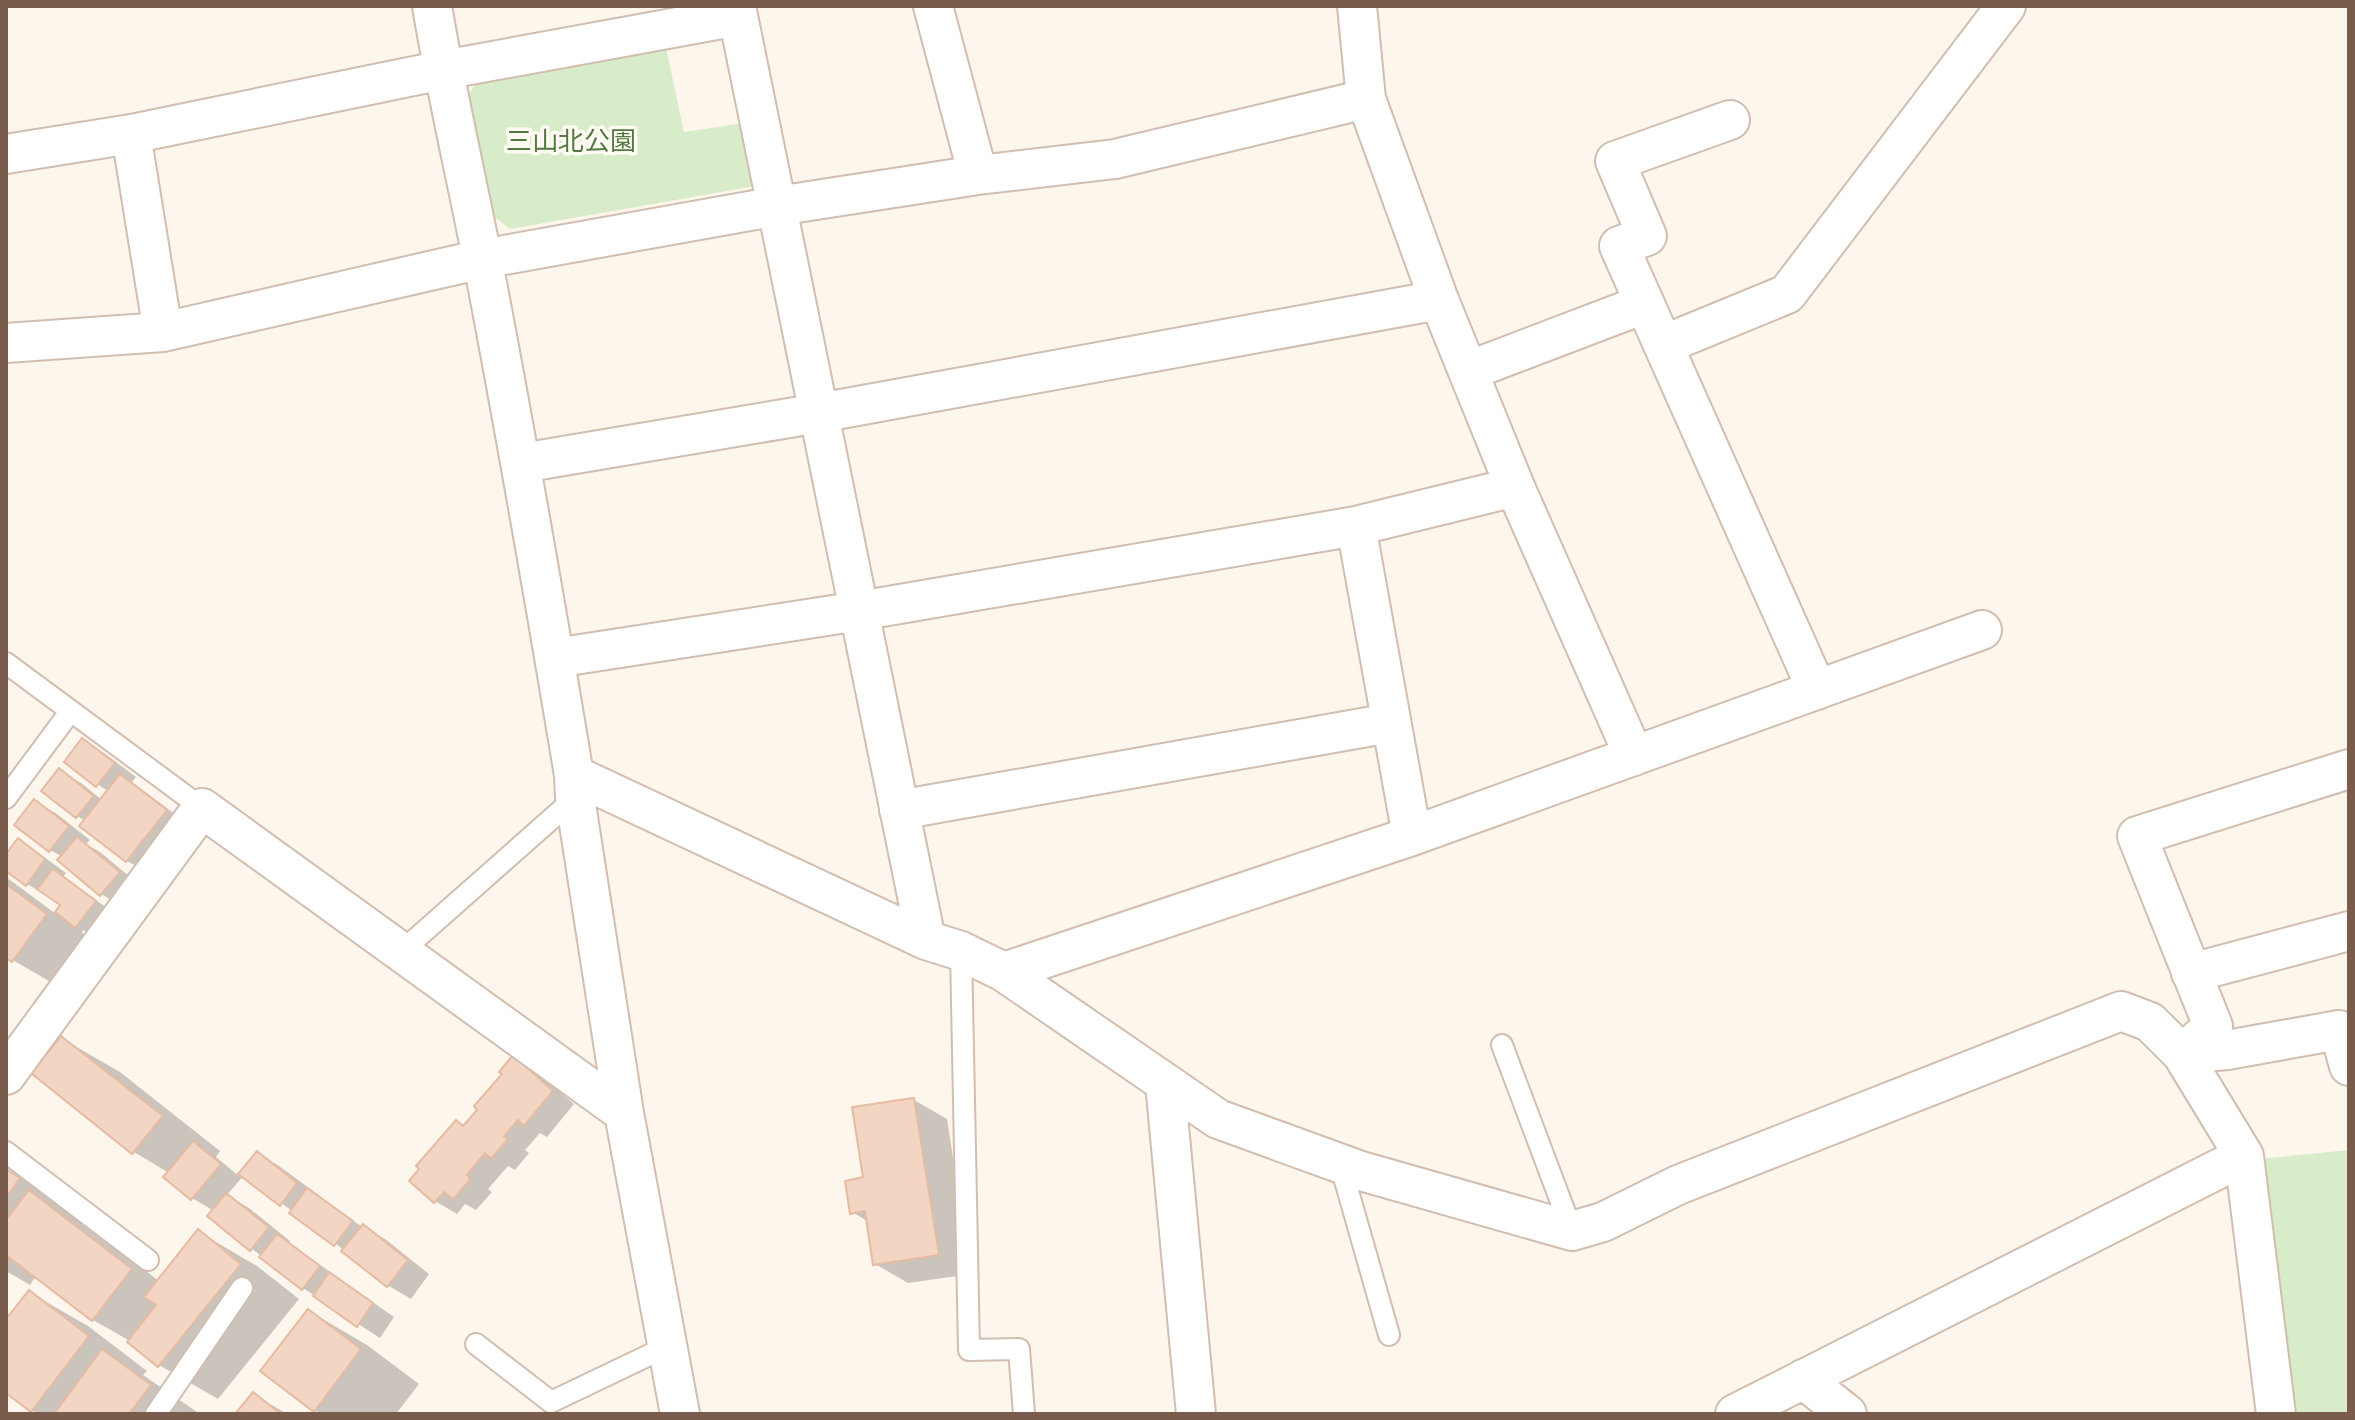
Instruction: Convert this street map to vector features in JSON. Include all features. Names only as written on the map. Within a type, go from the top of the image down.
[{"type":"street","points":[[432,6],[522,463],[624,1113],[680,1414]]},
{"type":"street","points":[[933,6],[978,175]]},
{"type":"street","points":[[1357,6],[1366,99],[1439,300],[1515,487],[1634,756]]},
{"type":"street","points":[[1663,345],[1787,294],[2006,6]]},
{"type":"street","points":[[6,154],[131,134],[737,11],[899,810],[944,946]]},
{"type":"street","points":[[6,343],[163,332],[482,259],[777,206],[978,175],[1115,159],[1366,99]]},
{"type":"street","points":[[1730,120],[1615,161],[1647,236],[1619,246],[1817,690]]},
{"type":"street","points":[[131,134],[163,332]]},
{"type":"street","points":[[522,463],[819,413],[1439,300]]},
{"type":"street","points":[[1468,371],[1644,304]]},
{"type":"street","points":[[555,658],[859,611],[1356,526],[1515,487]]},
{"type":"street","points":[[1356,526],[1412,836]]},
{"type":"street","points":[[1004,972],[1412,836],[1982,630]]},
{"type":"street","points":[[899,810],[1390,723]]},
{"type":"street","points":[[2182,1054],[2213,1026],[2137,836],[2349,769]]},
{"type":"street","points":[[574,786],[1004,972],[1218,1119],[1340,1163],[1572,1231],[1603,1222],[1678,1185],[2121,1011],[2150,1022],[2182,1054],[2244,1156],[2276,1414]]},
{"type":"street","points":[[6,1075],[202,808],[624,1113]]},
{"type":"street","points":[[2191,973],[2349,931]]},
{"type":"street","points":[[2182,1054],[2227,1050],[2339,1030],[2349,1066]]},
{"type":"street","points":[[1165,1083],[1196,1414]]},
{"type":"street","points":[[1735,1414],[2244,1156]]},
{"type":"street","points":[[1803,1379],[1847,1414]]},
{"type":"lane","points":[[6,663],[202,808]]},
{"type":"lane","points":[[6,798],[70,712]]},
{"type":"lane","points":[[402,951],[574,786]]},
{"type":"lane","points":[[944,946],[969,1350],[1019,1349],[1024,1414]]},
{"type":"lane","points":[[1502,1045],[1572,1231]]},
{"type":"lane","points":[[6,1152],[148,1260]]},
{"type":"lane","points":[[1340,1163],[1389,1335]]},
{"type":"lane","points":[[156,1414],[242,1288]]},
{"type":"lane","points":[[476,1344],[551,1402],[666,1347]]},
{"type":"green space","name":"三山北公園","points":[[666,48],[684,132],[751,122],[765,163],[750,187],[510,229],[491,214],[466,101],[477,79]]},
{"type":"green space","points":[[2349,1150],[2349,1414],[2292,1414],[2260,1159]]},
{"type":"building","points":[[82,738],[115,763],[96,787],[64,762]]},
{"type":"building","points":[[59,768],[94,796],[76,818],[41,791]]},
{"type":"building","points":[[120,774],[167,810],[126,862],[79,826]]},
{"type":"building","points":[[34,799],[69,826],[49,852],[14,825]]},
{"type":"building","points":[[77,837],[120,872],[100,896],[57,860]]},
{"type":"building","points":[[18,838],[45,859],[26,886],[6,871],[6,854]]},
{"type":"building","points":[[53,869],[96,901],[75,928],[55,912],[60,905],[37,889]]},
{"type":"building","points":[[6,884],[47,914],[12,962],[6,958]]},
{"type":"building","points":[[61,1036],[163,1116],[132,1154],[31,1073]]},
{"type":"building","points":[[513,1055],[553,1091],[524,1126],[518,1120],[504,1136],[508,1139],[491,1159],[485,1153],[467,1175],[471,1179],[453,1199],[444,1192],[434,1203],[409,1181],[419,1169],[416,1166],[456,1120],[463,1126],[477,1110],[474,1106],[502,1074],[499,1072]]},
{"type":"building","points":[[914,1098],[939,1255],[873,1265],[865,1211],[850,1214],[845,1181],[863,1177],[852,1107]]},
{"type":"building","points":[[193,1141],[221,1164],[191,1200],[163,1177]]},
{"type":"building","points":[[257,1151],[297,1183],[280,1206],[238,1174]]},
{"type":"building","points":[[6,1169],[20,1178],[6,1198]]},
{"type":"building","points":[[307,1188],[353,1221],[334,1246],[289,1213]]},
{"type":"building","points":[[29,1190],[132,1269],[92,1321],[6,1255],[6,1220]]},
{"type":"building","points":[[226,1193],[269,1227],[250,1251],[207,1216]]},
{"type":"building","points":[[363,1224],[408,1260],[387,1287],[341,1251]]},
{"type":"building","points":[[198,1229],[241,1264],[158,1367],[127,1342],[156,1305],[144,1297]]},
{"type":"building","points":[[277,1234],[320,1266],[302,1290],[259,1257]]},
{"type":"building","points":[[329,1272],[373,1303],[357,1327],[313,1296]]},
{"type":"building","points":[[29,1290],[89,1336],[31,1412],[6,1393],[6,1319]]},
{"type":"building","points":[[308,1309],[361,1349],[314,1412],[260,1371]]},
{"type":"building","points":[[102,1349],[151,1385],[129,1414],[54,1414]]},
{"type":"building","points":[[253,1392],[281,1414],[235,1414]]}]
